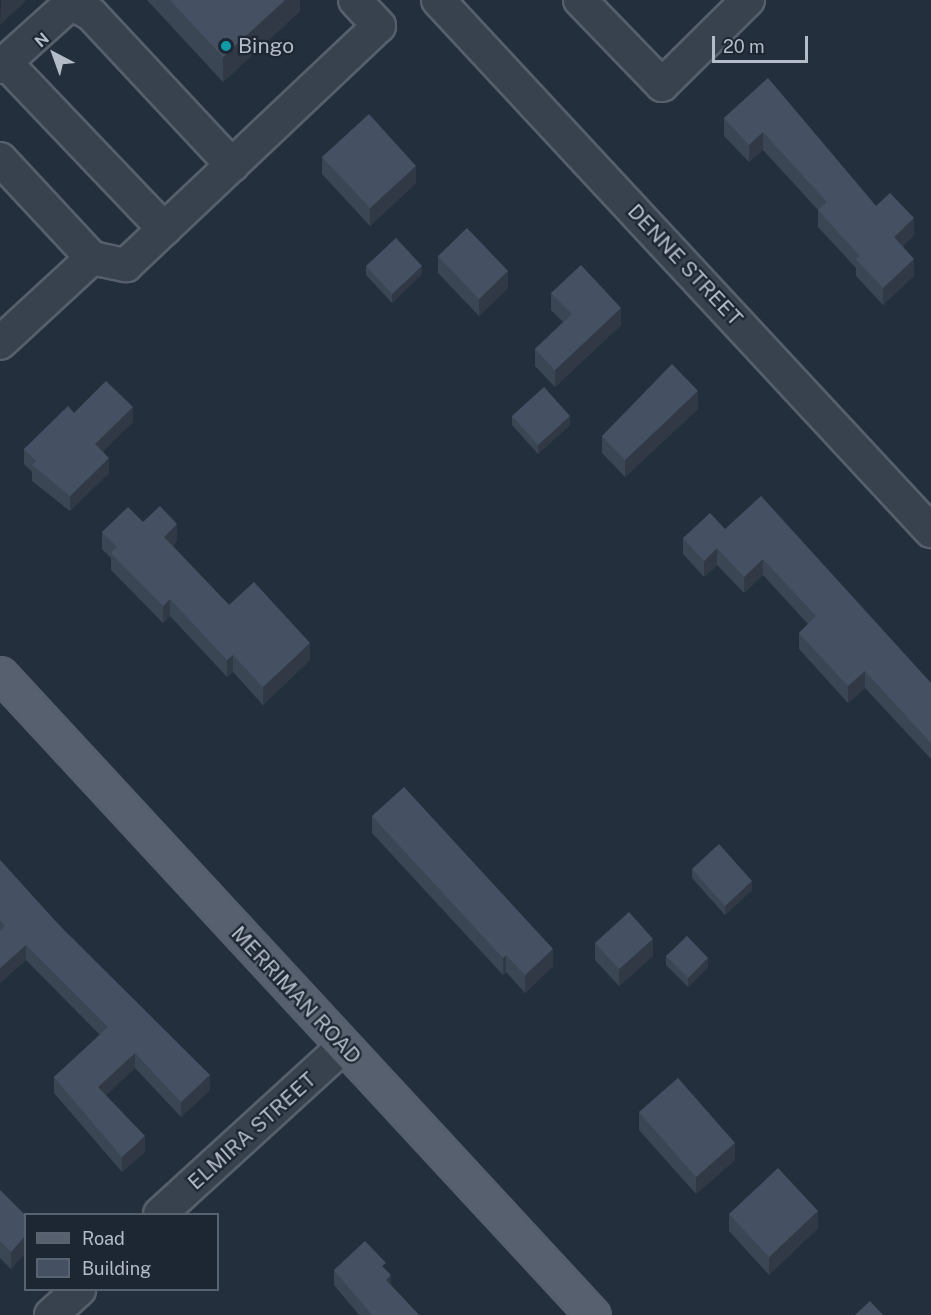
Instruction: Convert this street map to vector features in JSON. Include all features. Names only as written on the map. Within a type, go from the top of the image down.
[{"type":"main road","name":"MERRIMAN ROAD","points":[[0,674],[593,1315]]},
{"type":"street","points":[[0,159],[92,258],[126,265],[379,26],[355,0]]},
{"type":"street","name":"DENNE STREET","points":[[438,0],[931,531]]},
{"type":"street","points":[[580,0],[662,85],[747,0]]},
{"type":"street","points":[[164,229],[3,64],[71,3],[91,14],[232,165]]},
{"type":"street","points":[[0,343],[92,258]]},
{"type":"street","name":"ELMIRA STREET","points":[[162,1213],[343,1047]]},
{"type":"street","points":[[51,1315],[78,1291]]},
{"type":"building","points":[[170,0],[285,0],[223,57]]},
{"type":"building","points":[[768,78],[876,206],[890,193],[914,218],[894,237],[914,259],[883,288],[856,259],[860,256],[818,210],[827,202],[763,132],[749,145],[724,118]]},
{"type":"building","points":[[369,114],[416,166],[370,208],[322,157]]},
{"type":"building","points":[[467,228],[508,271],[479,299],[438,256]]},
{"type":"building","points":[[396,238],[422,266],[392,294],[366,266]]},
{"type":"building","points":[[581,265],[621,308],[555,370],[535,349],[572,314],[551,293]]},
{"type":"building","points":[[672,364],[698,391],[625,460],[602,436]]},
{"type":"building","points":[[106,381],[133,407],[95,444],[109,458],[70,496],[32,465],[36,461],[24,449],[68,406],[74,413]]},
{"type":"building","points":[[544,387],[570,416],[538,445],[512,416]]},
{"type":"building","points":[[761,496],[931,683],[931,743],[865,671],[848,686],[799,633],[816,616],[763,559],[744,577],[717,548],[704,561],[683,538],[710,513],[725,529]]},
{"type":"building","points":[[160,506],[177,524],[164,537],[229,605],[254,582],[310,643],[263,687],[233,655],[227,660],[170,599],[163,606],[111,553],[117,547],[102,532],[128,507],[143,522]]},
{"type":"building","points":[[404,787],[553,949],[525,975],[506,955],[503,958],[372,816]]},
{"type":"building","points":[[719,844],[752,881],[725,906],[692,869]]},
{"type":"building","points":[[0,860],[58,924],[210,1075],[181,1102],[135,1053],[98,1087],[145,1136],[122,1157],[54,1077],[108,1027],[26,945],[0,968],[0,931],[5,926],[0,920]]},
{"type":"building","points":[[629,912],[653,939],[619,969],[595,943]]},
{"type":"building","points":[[687,936],[708,958],[688,978],[666,956]]},
{"type":"building","points":[[678,1078],[735,1143],[696,1177],[639,1112]]},
{"type":"building","points":[[778,1168],[818,1211],[769,1257],[729,1214]]},
{"type":"building","points":[[0,1190],[24,1214],[24,1237],[11,1252],[0,1241]]},
{"type":"building","points":[[365,1241],[386,1263],[382,1266],[391,1275],[386,1280],[419,1315],[372,1315],[334,1270]]},
{"type":"building","points":[[870,1301],[883,1315],[855,1315]]},
{"type":"place","name":"Bingo","points":[[226,46]]}]
